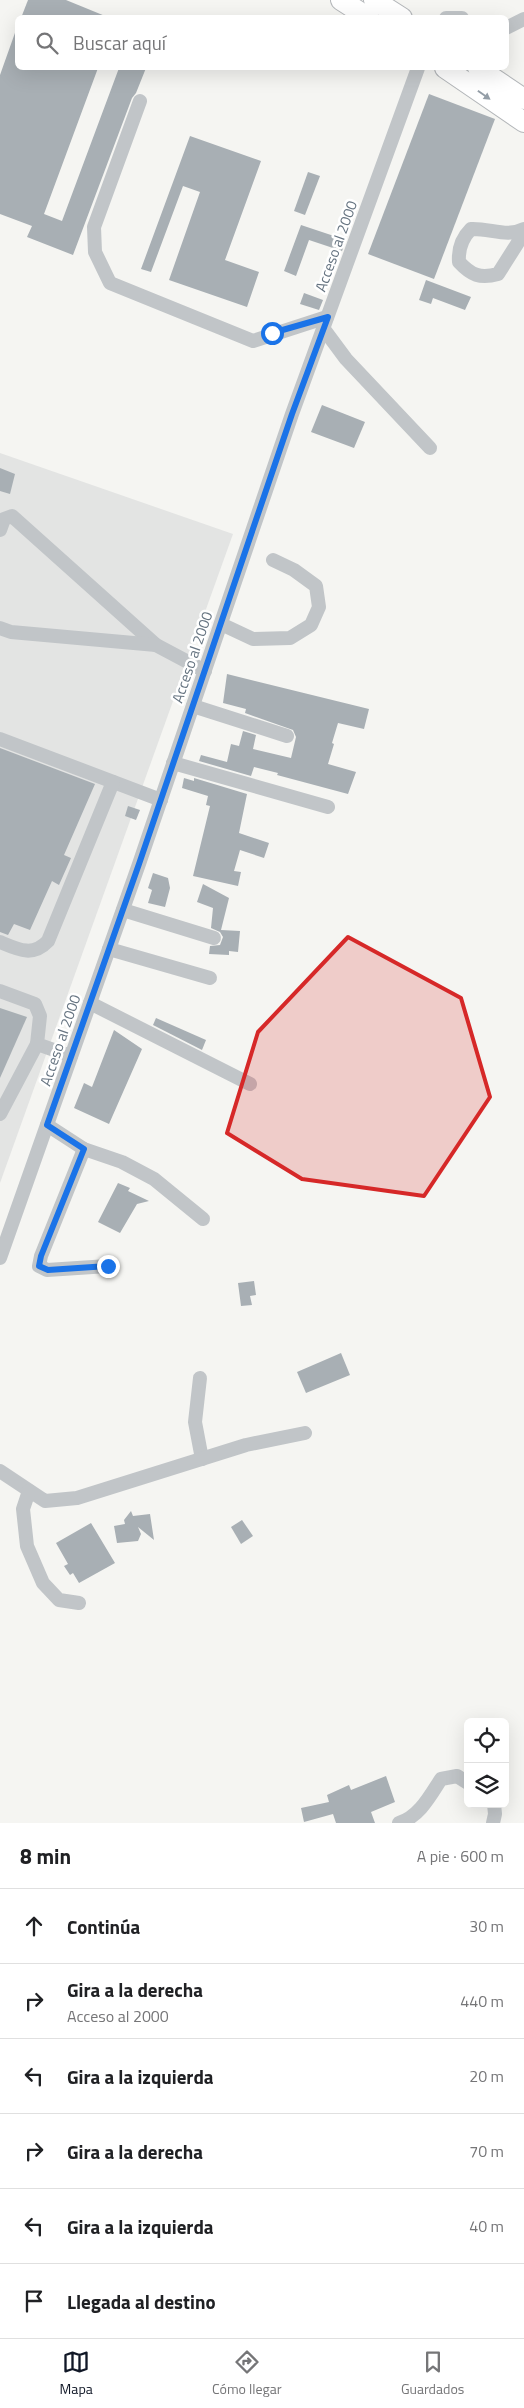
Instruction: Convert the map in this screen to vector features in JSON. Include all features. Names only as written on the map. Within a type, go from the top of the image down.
[{"type":"highway","points":[[341,0],[364,15]]},
{"type":"highway","points":[[374,0],[397,15]]},
{"type":"highway","points":[[448,70],[524,122]]},
{"type":"highway","points":[[481,70],[524,99]]},
{"type":"street","points":[[509,26],[524,19]]},
{"type":"street","name":"Acceso al 2000","points":[[0,1258],[123,910],[325,323],[417,70]]},
{"type":"street","points":[[140,101],[94,227],[95,252],[110,283],[253,341],[325,323],[346,358],[430,448]]},
{"type":"street","points":[[485,228],[500,233],[515,234],[524,231],[498,274],[485,278],[468,273],[459,262],[458,250],[464,236],[472,229],[485,228]]},
{"type":"street","points":[[0,530],[4,519],[12,516],[156,645],[205,670]]},
{"type":"street","points":[[221,624],[253,639],[290,638],[311,625],[319,607],[316,586],[294,570],[273,560]]},
{"type":"street","points":[[0,628],[11,632],[156,645]]},
{"type":"street","points":[[193,706],[287,736]]},
{"type":"street","points":[[0,739],[161,800]]},
{"type":"street","points":[[173,763],[328,807]]},
{"type":"street","points":[[0,942],[31,952],[41,949],[48,940],[113,782]]},
{"type":"street","points":[[123,910],[214,938]]},
{"type":"street","points":[[109,949],[210,978]]},
{"type":"street","points":[[0,991],[35,1004],[40,1016],[37,1044],[0,1114]]},
{"type":"street","points":[[90,1003],[250,1084]]},
{"type":"street","points":[[37,1044],[71,1056]]},
{"type":"street","points":[[47,1125],[84,1149],[122,1162],[154,1179],[203,1219]]},
{"type":"street","points":[[84,1149],[41,1256],[39,1266],[48,1270],[108,1266]]},
{"type":"street","points":[[200,1378],[195,1422],[202,1460]]},
{"type":"street","points":[[0,1471],[45,1500],[77,1498],[246,1446],[305,1432]]},
{"type":"street","points":[[29,1491],[24,1509],[27,1546],[43,1583],[59,1600],[79,1602]]},
{"type":"street","points":[[399,1823],[418,1812],[441,1779],[457,1776],[464,1780]]},
{"type":"street","points":[[492,1823],[494,1808]]},
{"type":"highlighted area","points":[[348,937],[461,998],[490,1097],[424,1196],[302,1179],[227,1133],[258,1032]]},
{"type":"shaded area","points":[[0,453],[233,534],[0,1183]]},
{"type":"building","points":[[28,0],[66,0],[103,15],[22,15]]},
{"type":"building","points":[[15,33],[15,70],[97,70],[44,214],[62,221],[118,70],[145,70],[132,98],[73,255],[27,237],[32,226],[0,214],[0,75]]},
{"type":"building","points":[[429,94],[495,119],[434,279],[368,254]]},
{"type":"building","points":[[190,136],[261,161],[225,260],[259,272],[247,307],[169,280],[200,192],[183,186],[151,272],[141,269]]},
{"type":"building","points":[[308,172],[320,176],[305,215],[294,211]]},
{"type":"building","points":[[301,225],[346,240],[342,251],[309,240],[296,276],[284,271]]},
{"type":"building","points":[[426,280],[471,297],[465,310],[433,298],[431,304],[419,300]]},
{"type":"building","points":[[304,293],[323,300],[319,310],[300,304]]},
{"type":"building","points":[[322,405],[365,422],[354,448],[311,432]]},
{"type":"building","points":[[0,468],[15,474],[10,494],[0,491]]},
{"type":"building","points":[[227,674],[369,709],[364,729],[338,723],[332,743],[334,744],[328,764],[356,772],[348,794],[254,767],[251,776],[199,761],[201,755],[227,762],[231,744],[239,746],[243,731],[256,735],[253,749],[291,758],[296,737],[293,730],[245,713],[246,709],[223,703]]},
{"type":"building","points":[[0,748],[95,784],[64,855],[71,858],[59,885],[52,881],[30,930],[14,924],[8,935],[0,932]]},
{"type":"building","points":[[184,778],[194,781],[194,778],[247,794],[239,833],[269,843],[264,858],[240,850],[234,871],[241,872],[238,886],[193,876],[210,806],[206,805],[208,796],[182,788]]},
{"type":"building","points":[[128,806],[140,810],[136,820],[125,816]]},
{"type":"building","points":[[153,873],[168,878],[170,888],[165,907],[148,903],[152,890],[148,888]]},
{"type":"building","points":[[203,884],[229,898],[221,930],[240,931],[238,952],[229,951],[229,955],[209,954],[210,946],[220,945],[223,937],[220,932],[211,928],[213,908],[197,902]]},
{"type":"building","points":[[0,1008],[27,1017],[0,1078]]},
{"type":"building","points":[[156,1018],[206,1040],[202,1050],[153,1025]]},
{"type":"building","points":[[114,1030],[142,1049],[109,1124],[74,1108],[84,1083],[92,1087]]},
{"type":"building","points":[[118,1183],[130,1188],[128,1191],[149,1201],[137,1204],[120,1233],[98,1222]]},
{"type":"building","points":[[254,1281],[256,1295],[250,1296],[252,1305],[241,1306],[238,1283]]},
{"type":"building","points":[[341,1353],[350,1375],[306,1393],[297,1372]]},
{"type":"building","points":[[131,1511],[133,1516],[150,1514],[154,1540],[138,1527],[141,1534],[138,1541],[117,1543],[114,1526],[125,1524],[124,1520]]},
{"type":"building","points":[[242,1520],[253,1536],[241,1544],[231,1527]]},
{"type":"building","points":[[91,1523],[115,1563],[79,1583],[73,1573],[70,1575],[64,1566],[68,1564],[56,1543]]},
{"type":"building","points":[[386,1776],[395,1802],[371,1812],[375,1823],[336,1823],[333,1814],[304,1822],[301,1808],[329,1802],[327,1795],[349,1785],[351,1790]]},
{"type":"route","points":[[108,1266],[48,1270],[39,1266],[41,1256],[84,1149],[47,1125],[139,864],[292,414],[328,317],[272,333]]}]
